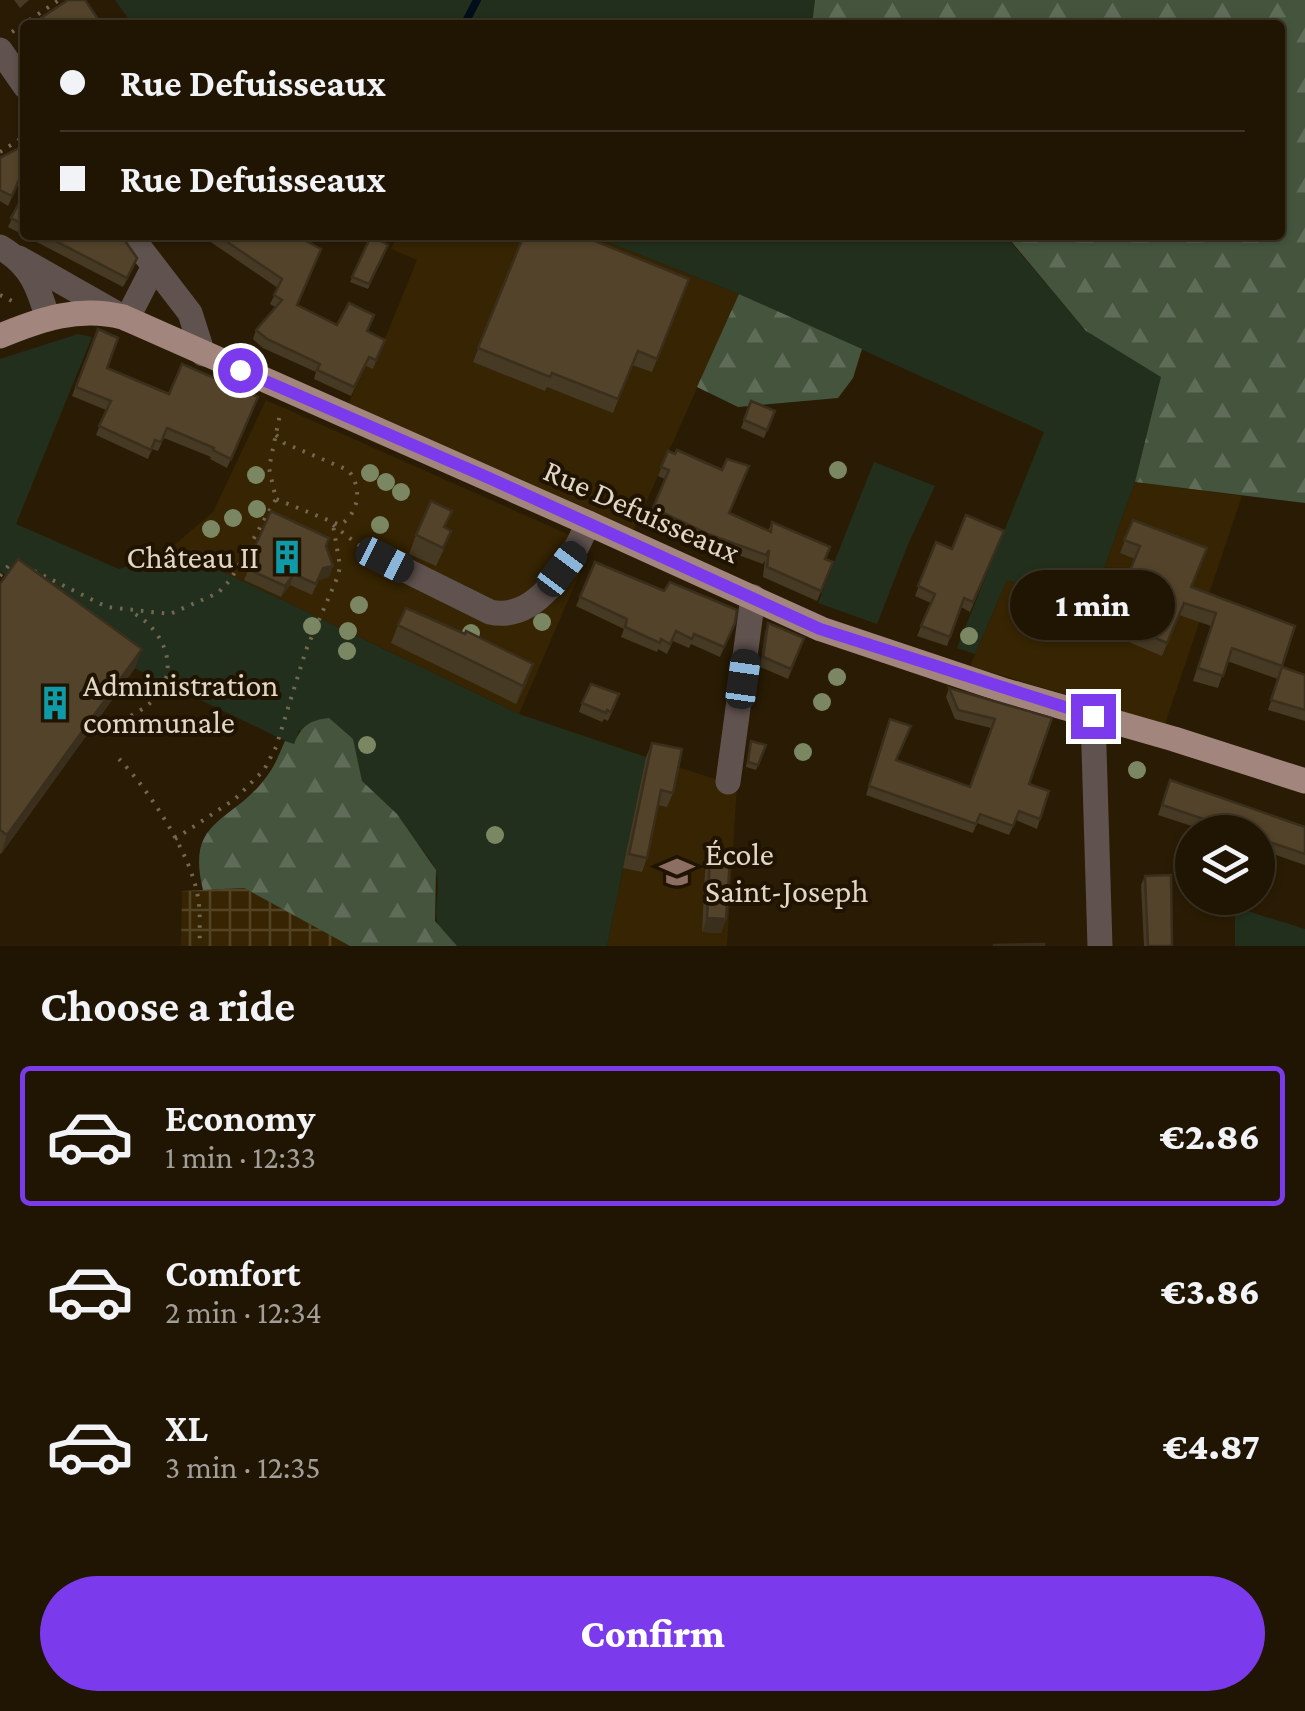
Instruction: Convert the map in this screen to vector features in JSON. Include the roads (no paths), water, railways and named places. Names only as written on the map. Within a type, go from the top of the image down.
[{"type":"main road","name":"Rue Defuisseaux","points":[[0,336],[82,312],[125,318],[844,638],[1305,782]]},
{"type":"street","points":[[0,50],[20,79]]},
{"type":"street","points":[[133,240],[190,313],[203,354]]},
{"type":"street","points":[[10,253],[125,318],[153,268]]},
{"type":"street","points":[[10,253],[31,272],[48,319]]},
{"type":"street","points":[[385,560],[490,612],[506,615],[527,608],[540,596],[576,550],[588,522]]},
{"type":"street","points":[[728,782],[753,597]]},
{"type":"street","points":[[1093,716],[1100,946]]},
{"type":"waterway","points":[[467,20],[477,0]]},
{"type":"place","name":"Château II","points":[[287,557]]},
{"type":"place","name":"Administration communale","points":[[55,703]]},
{"type":"place","name":"École Saint-Joseph","points":[[677,872]]}]
